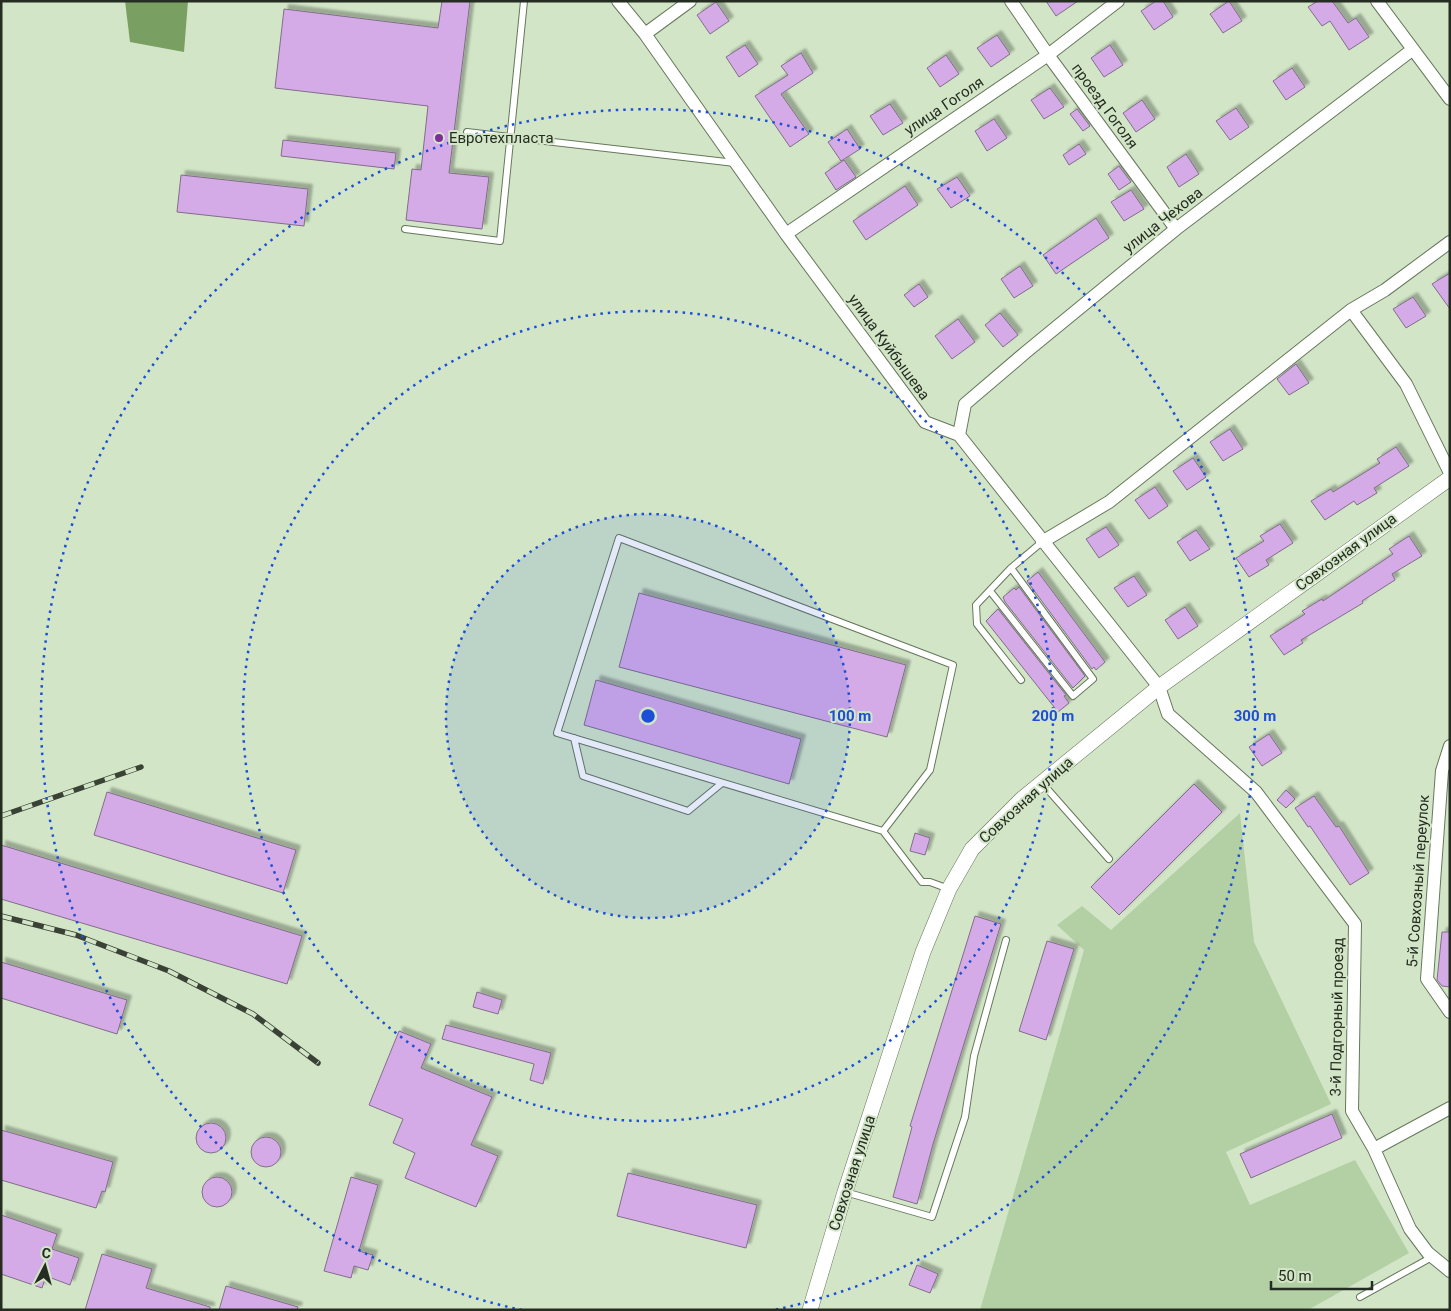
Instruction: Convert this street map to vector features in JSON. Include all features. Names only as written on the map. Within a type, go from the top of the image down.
[{"type":"street","name":"улица Куйбышева","points":[[618,1],[645,34],[786,234],[924,422],[958,436],[1159,687]]},
{"type":"street","points":[[645,34],[690,1]]},
{"type":"street","name":"проезд Гоголя","points":[[1011,1],[1048,55],[1176,229]]},
{"type":"street","name":"улица Гоголя","points":[[786,234],[1048,55],[1118,1]]},
{"type":"street","points":[[1377,1],[1450,99]]},
{"type":"street","name":"улица Чехова","points":[[958,436],[965,404],[1176,229],[1412,50]]},
{"type":"street","points":[[1042,542],[1110,502],[1351,310],[1385,290],[1450,242]]},
{"type":"street","points":[[1351,310],[1406,384],[1450,472]]},
{"type":"street","name":"Совхозная улица","points":[[810,1310],[845,1192],[923,952],[949,889],[972,849],[997,823],[1042,783],[1159,687],[1450,478]]},
{"type":"street","name":"3-й Подгорный проезд","points":[[1159,687],[1168,714],[1256,792],[1355,924],[1352,1111],[1374,1149],[1410,1229],[1432,1257],[1450,1271]]},
{"type":"street","name":"5-й Совхозный переулок","points":[[1450,746],[1442,771],[1427,980],[1450,1012]]},
{"type":"street","points":[[1374,1149],[1450,1108]]},
{"type":"lane","points":[[405,229],[500,241],[524,1]]},
{"type":"lane","points":[[467,132],[736,163]]},
{"type":"lane","points":[[883,830],[930,770],[953,665],[619,538],[558,733],[883,830],[922,882],[930,882],[949,889]]},
{"type":"lane","points":[[1021,680],[977,624],[976,605],[1011,568],[1042,542]]},
{"type":"lane","points":[[990,591],[1073,696],[1093,679],[1011,568]]},
{"type":"lane","points":[[574,738],[582,776],[688,811],[722,782]]},
{"type":"lane","points":[[1042,783],[1109,859]]},
{"type":"lane","points":[[845,1192],[932,1217],[965,1117],[974,1056],[1006,940]]},
{"type":"lane","points":[[1360,1297],[1432,1257]]},
{"type":"shaded area","points":[[125,1],[188,1],[184,52],[130,42]]},
{"type":"shaded area","points":[[1240,813],[1254,942],[1331,1104],[1226,1152],[1250,1205],[1355,1160],[1409,1253],[1308,1310],[980,1310],[1084,950],[1057,925],[1082,906],[1111,930]]},
{"type":"building","name":"Евротехпласта","points":[[442,1],[470,1],[449,173],[489,177],[482,229],[406,220],[412,169],[421,170],[428,106],[275,88],[284,9],[438,28]]},
{"type":"building","points":[[1046,1],[1078,1],[1056,16]]},
{"type":"building","points":[[1156,1],[1163,1],[1173,17],[1154,30],[1141,11]]},
{"type":"building","points":[[1229,1],[1242,21],[1223,33],[1210,14]]},
{"type":"building","points":[[1318,1],[1332,1],[1348,23],[1356,18],[1369,37],[1349,50],[1330,21],[1322,26],[1308,7]]},
{"type":"building","points":[[716,2],[729,21],[710,34],[697,15]]},
{"type":"building","points":[[997,35],[1010,54],[991,67],[977,48]]},
{"type":"building","points":[[745,45],[758,64],[739,77],[726,57]]},
{"type":"building","points":[[1110,45],[1123,65],[1104,77],[1091,58]]},
{"type":"building","points":[[801,53],[813,73],[781,94],[809,134],[790,147],[755,96],[788,75],[781,66]]},
{"type":"building","points":[[946,55],[959,74],[940,87],[927,68]]},
{"type":"building","points":[[1292,68],[1305,87],[1286,100],[1273,81]]},
{"type":"building","points":[[1050,88],[1064,107],[1044,119],[1031,100]]},
{"type":"building","points":[[1142,100],[1155,119],[1136,132],[1123,113]]},
{"type":"building","points":[[890,104],[903,123],[883,135],[870,116]]},
{"type":"building","points":[[1236,108],[1249,127],[1230,140],[1216,121]]},
{"type":"building","points":[[1077,109],[1090,126],[1083,131],[1070,114]]},
{"type":"building","points":[[994,119],[1007,138],[987,151],[975,131]]},
{"type":"building","points":[[847,129],[860,149],[841,161],[828,142]]},
{"type":"building","points":[[283,140],[396,153],[394,169],[281,156]]},
{"type":"building","points":[[1079,144],[1086,154],[1069,165],[1063,155]]},
{"type":"building","points":[[1186,154],[1199,174],[1179,187],[1167,167]]},
{"type":"building","points":[[844,160],[856,177],[836,190],[825,173]]},
{"type":"building","points":[[1119,166],[1131,182],[1119,190],[1108,174]]},
{"type":"building","points":[[181,175],[308,189],[304,226],[177,212]]},
{"type":"building","points":[[957,177],[970,196],[951,208],[937,189]]},
{"type":"building","points":[[905,186],[918,205],[866,240],[853,221]]},
{"type":"building","points":[[1131,190],[1144,209],[1124,221],[1111,202]]},
{"type":"building","points":[[1096,218],[1109,238],[1056,274],[1043,255]]},
{"type":"building","points":[[1020,266],[1033,286],[1014,298],[1001,279]]},
{"type":"building","points":[[1450,273],[1450,309],[1432,284]]},
{"type":"building","points":[[919,284],[928,297],[914,307],[904,295]]},
{"type":"building","points":[[1413,297],[1426,316],[1406,328],[1393,309]]},
{"type":"building","points":[[1000,313],[1018,335],[1003,347],[985,325]]},
{"type":"building","points":[[958,319],[975,342],[952,359],[935,336]]},
{"type":"building","points":[[1296,364],[1309,383],[1289,395],[1277,379]]},
{"type":"building","points":[[1230,429],[1243,449],[1223,461],[1210,442]]},
{"type":"building","points":[[1396,447],[1409,466],[1374,488],[1377,493],[1357,505],[1354,501],[1325,520],[1311,501],[1331,489],[1333,492],[1380,463],[1377,459]]},
{"type":"building","points":[[1193,458],[1206,477],[1187,490],[1173,471]]},
{"type":"building","points":[[1155,487],[1168,506],[1149,519],[1135,500]]},
{"type":"building","points":[[1280,524],[1293,543],[1266,560],[1269,565],[1249,577],[1236,558],[1264,541],[1260,536]]},
{"type":"building","points":[[1106,527],[1119,545],[1099,558],[1086,539]]},
{"type":"building","points":[[1196,530],[1210,549],[1190,561],[1177,542]]},
{"type":"building","points":[[1409,536],[1422,556],[1392,574],[1395,580],[1362,601],[1363,603],[1301,640],[1303,643],[1284,655],[1270,636],[1305,614],[1302,611],[1322,599],[1323,601],[1393,554],[1389,549]]},
{"type":"building","points":[[1038,572],[1105,662],[1096,670],[1094,667],[1092,669],[1027,581]]},
{"type":"building","points":[[1134,576],[1147,595],[1128,607],[1114,588]]},
{"type":"building","points":[[1019,587],[1085,676],[1073,688],[1005,602],[1003,597],[1014,588],[1016,590]]},
{"type":"building","points":[[639,593],[906,665],[887,737],[619,667]]},
{"type":"building","points":[[1185,607],[1198,626],[1178,639],[1165,620]]},
{"type":"building","points":[[998,609],[1066,695],[1064,696],[1069,703],[1058,712],[986,621]]},
{"type":"building","points":[[596,680],[801,739],[789,784],[584,725]]},
{"type":"building","points":[[1269,734],[1282,753],[1262,766],[1249,747]]},
{"type":"building","points":[[1194,784],[1222,812],[1119,915],[1091,887]]},
{"type":"building","points":[[1286,790],[1295,799],[1286,808],[1277,800]]},
{"type":"building","points":[[107,792],[296,850],[283,893],[94,835]]},
{"type":"building","points":[[1314,796],[1336,827],[1339,826],[1369,873],[1350,885],[1310,826],[1308,827],[1295,808]]},
{"type":"building","points":[[915,833],[930,838],[925,855],[910,851]]},
{"type":"building","points":[[1,845],[302,936],[287,984],[1,899]]},
{"type":"building","points":[[975,916],[1001,924],[933,1144],[917,1204],[893,1197],[912,1127],[910,1126]]},
{"type":"building","points":[[1442,932],[1450,932],[1450,987],[1442,986],[1437,980]]},
{"type":"building","points":[[1047,941],[1074,949],[1046,1040],[1019,1031]]},
{"type":"building","points":[[1,962],[127,1000],[117,1034],[1,998]]},
{"type":"building","points":[[477,992],[502,1000],[498,1014],[473,1007]]},
{"type":"building","points":[[446,1025],[551,1053],[543,1084],[530,1080],[534,1064],[442,1039]]},
{"type":"building","points":[[399,1031],[431,1044],[421,1068],[492,1097],[471,1145],[498,1156],[476,1207],[405,1178],[415,1153],[393,1143],[403,1119],[369,1105]]},
{"type":"building","points":[[1332,1114],[1342,1138],[1251,1178],[1240,1154]]},
{"type":"building","points":[[211,1123],[222,1127],[226,1138],[222,1149],[211,1153],[200,1149],[196,1138],[200,1127]]},
{"type":"building","points":[[1,1130],[113,1162],[105,1192],[102,1191],[96,1208],[1,1180]]},
{"type":"building","points":[[266,1137],[277,1141],[281,1152],[277,1163],[266,1167],[255,1163],[251,1152],[255,1141]]},
{"type":"building","points":[[628,1173],[757,1205],[746,1248],[617,1216]]},
{"type":"building","points":[[217,1177],[228,1181],[232,1192],[228,1203],[217,1207],[206,1203],[202,1192],[206,1181]]},
{"type":"building","points":[[351,1177],[378,1185],[359,1251],[373,1255],[368,1270],[354,1266],[351,1278],[324,1271]]},
{"type":"building","points":[[1,1215],[57,1234],[52,1249],[79,1258],[70,1285],[46,1276],[42,1288],[1,1274]]},
{"type":"building","points":[[102,1254],[152,1269],[146,1288],[210,1307],[210,1310],[85,1310]]},
{"type":"building","points":[[917,1265],[938,1274],[930,1293],[909,1285]]},
{"type":"building","points":[[226,1286],[298,1307],[297,1310],[219,1310]]},
{"type":"railway","points":[[1,816],[141,767]]},
{"type":"railway","points":[[1,916],[76,935],[169,971],[253,1014],[318,1063]]},
{"type":"place","name":"Евротехпласта","points":[[439,138]]}]
